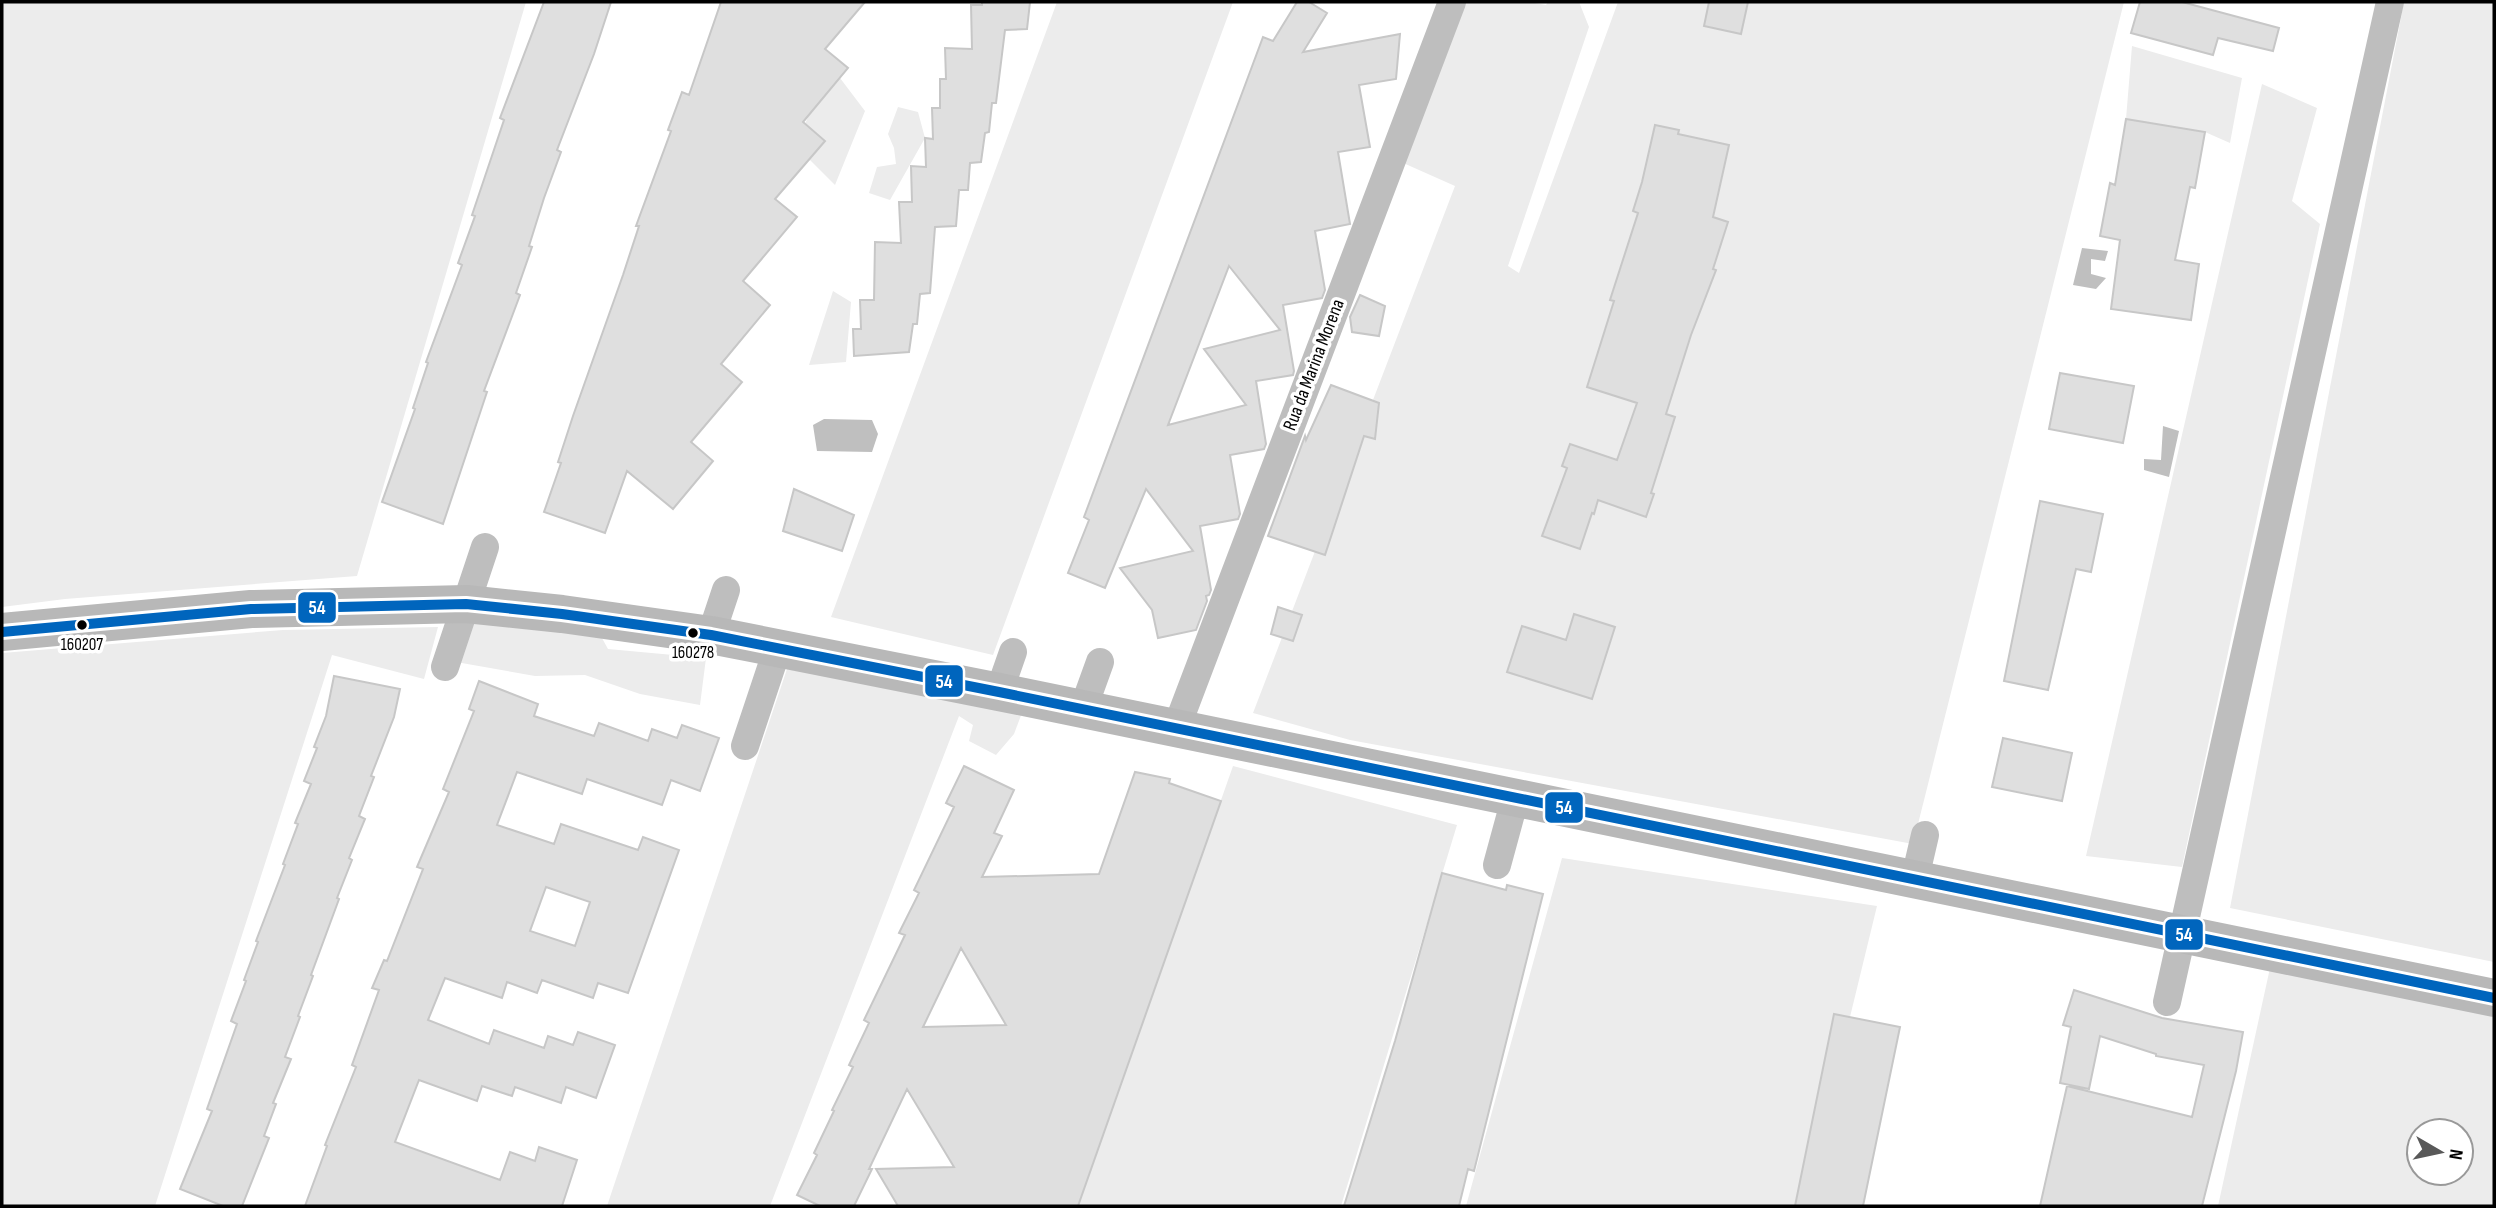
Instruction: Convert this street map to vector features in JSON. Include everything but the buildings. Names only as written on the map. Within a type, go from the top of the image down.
[{"type":"main road","points":[[2,632],[251,609],[466,604],[562,614],[711,635],[2494,998]]},
{"type":"street","name":"Rua da Marina Morena","points":[[1176,729],[1452,2]]},
{"type":"street","points":[[2167,1002],[2390,2]]},
{"type":"street","points":[[445,667],[485,547]]},
{"type":"street","points":[[711,635],[726,590]]},
{"type":"street","points":[[745,746],[778,647]]},
{"type":"street","points":[[999,692],[1013,652]]},
{"type":"street","points":[[1083,709],[1100,662]]},
{"type":"street","points":[[1497,865],[1516,799]]},
{"type":"street","points":[[1915,878],[1925,835]]},
{"type":"shaded area","points":[[2,2],[526,2],[357,576],[65,599],[2,607]]},
{"type":"shaded area","points":[[1057,2],[1233,2],[993,655],[831,617]]},
{"type":"shaded area","points":[[1464,2],[1529,2],[1546,5],[1548,2],[1579,2],[1589,27],[1508,266],[1519,273],[1618,2],[2124,2],[1913,844],[1350,740],[1253,713],[1455,186],[1401,162]]},
{"type":"shaded area","points":[[2404,2],[2494,2],[2494,962],[2230,908]]},
{"type":"shaded area","points":[[2132,46],[2242,78],[2230,143],[2205,132],[2126,119]]},
{"type":"shaded area","points":[[840,78],[865,111],[835,185],[809,159],[824,141],[805,124]]},
{"type":"shaded area","points":[[2262,84],[2317,108],[2292,201],[2320,224],[2182,867],[2086,856]]},
{"type":"shaded area","points":[[898,107],[918,112],[925,138],[890,200],[869,193],[877,167],[896,164],[894,148],[888,134]]},
{"type":"shaded area","points":[[2082,248],[2108,251],[2105,261],[2091,259],[2091,274],[2106,278],[2096,289],[2073,285]]},
{"type":"shaded area","points":[[833,291],[851,302],[846,362],[809,365]]},
{"type":"shaded area","points":[[824,419],[872,420],[878,434],[872,452],[817,451],[813,425]]},
{"type":"shaded area","points":[[2163,426],[2179,431],[2169,477],[2144,470],[2144,459],[2161,460]]},
{"type":"shaded area","points":[[473,610],[597,629],[608,649],[706,658],[700,705],[640,694],[585,675],[535,676],[456,662]]},
{"type":"shaded area","points":[[438,627],[424,679],[332,655],[155,1206],[2,1206],[2,653],[283,630]]},
{"type":"shaded area","points":[[787,669],[1023,710],[1014,734],[996,755],[969,741],[973,725],[959,716],[770,1206],[607,1206]]},
{"type":"shaded area","points":[[1233,766],[1457,825],[1341,1206],[1078,1206]]},
{"type":"shaded area","points":[[1562,858],[1877,906],[1804,1206],[1466,1206]]},
{"type":"shaded area","points":[[2270,968],[2494,1016],[2494,1206],[2218,1206]]},
{"type":"transit line","name":"54","points":[[2,632],[251,609],[466,604],[562,614],[711,635],[2494,998]]},
{"type":"place","name":"160207","points":[[82,625]]},
{"type":"place","name":"160278","points":[[693,633]]}]
